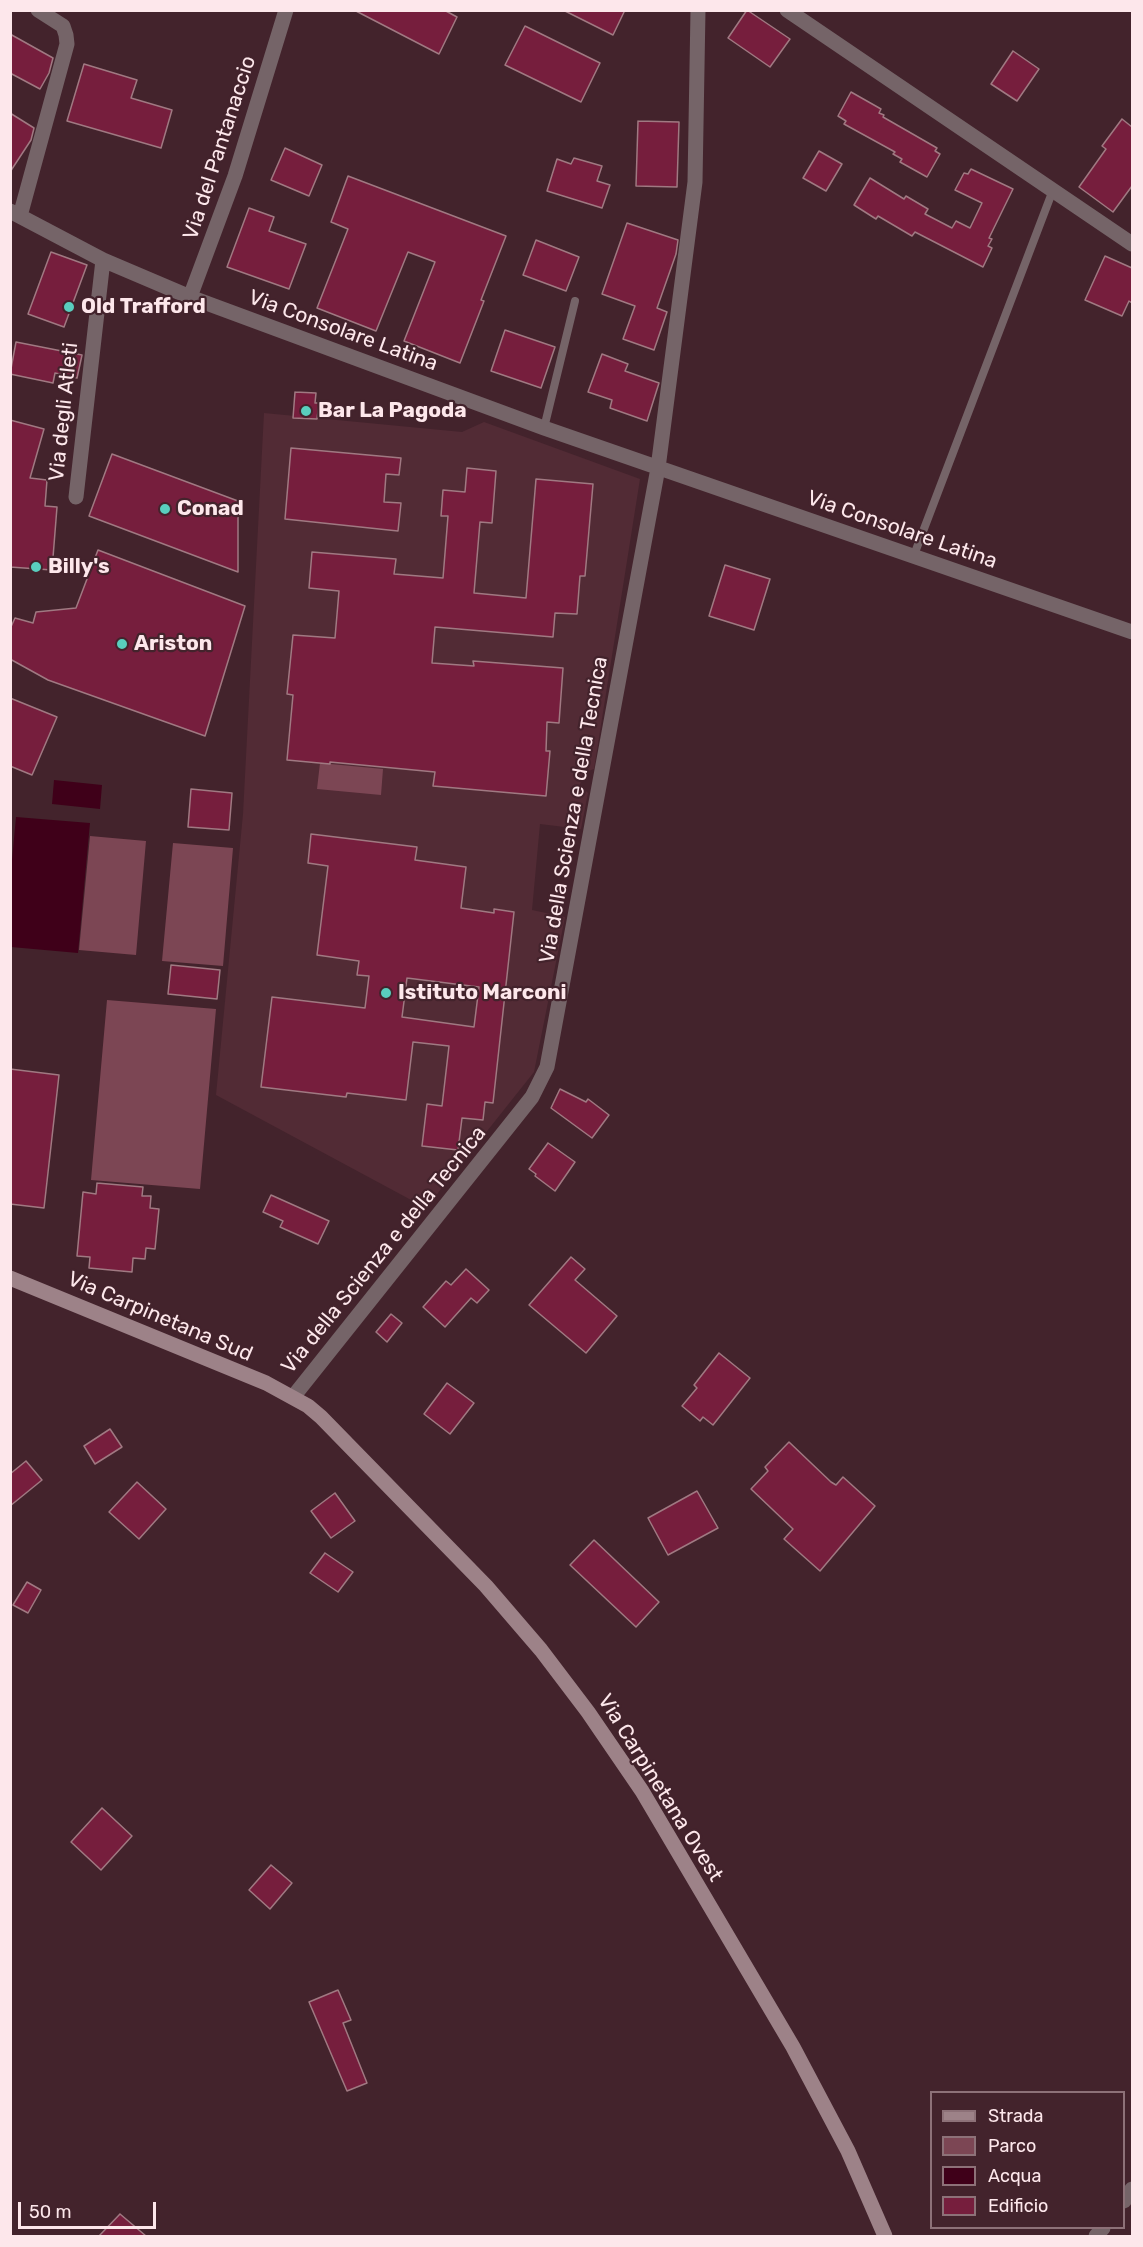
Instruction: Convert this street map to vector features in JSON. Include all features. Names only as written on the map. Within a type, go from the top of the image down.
[{"type":"main road","name":"Via Carpinetana Sud","points":[[10,1278],[196,1353],[293,1397]]},
{"type":"main road","name":"Via Carpinetana Ovest","points":[[293,1397],[321,1417],[486,1586],[541,1650],[612,1744],[793,2047],[848,2151],[885,2236]]},
{"type":"street","name":"Via Consolare Latina","points":[[38,10],[63,26],[67,44],[15,213],[103,260],[190,297],[528,423],[1132,632]]},
{"type":"street","name":"Via del Pantanaccio","points":[[190,297],[235,176],[286,10]]},
{"type":"street","points":[[658,468],[695,182],[698,10]]},
{"type":"street","points":[[787,10],[1132,244]]},
{"type":"street","name":"Via degli Atleti","points":[[76,497],[103,260]]},
{"type":"street","name":"Via della Scienza e della Tecnica","points":[[293,1397],[538,1089],[551,1052],[658,468]]},
{"type":"lane","points":[[914,555],[1053,190]]},
{"type":"lane","points":[[544,428],[575,301]]},
{"type":"shaded area","points":[[264,413],[462,432],[484,422],[640,479],[594,769],[583,773],[580,785],[588,793],[581,829],[540,824],[532,910],[565,917],[534,1072],[426,1208],[216,1095],[243,814]]},
{"type":"green space","points":[[320,763],[383,769],[381,795],[317,789]]},
{"type":"green space","points":[[90,836],[146,841],[136,955],[79,950]]},
{"type":"green space","points":[[173,843],[233,848],[223,966],[162,961]]},
{"type":"green space","points":[[107,1000],[216,1009],[200,1189],[91,1180]]},
{"type":"water","points":[[54,780],[102,785],[100,809],[52,804]]},
{"type":"water","points":[[16,817],[90,823],[78,953],[11,947],[10,881]]},
{"type":"building","points":[[354,10],[444,10],[457,17],[439,54]]},
{"type":"building","points":[[563,10],[625,10],[613,35]]},
{"type":"building","points":[[747,10],[790,39],[770,67],[728,38]]},
{"type":"building","points":[[525,26],[600,63],[581,102],[505,65]]},
{"type":"building","points":[[10,34],[53,58],[49,73],[40,89],[10,73]]},
{"type":"building","points":[[1013,51],[1039,69],[1017,101],[991,84]]},
{"type":"building","points":[[84,64],[137,80],[131,98],[172,110],[161,148],[67,121]]},
{"type":"building","points":[[851,92],[881,109],[879,113],[884,115],[883,117],[937,148],[935,151],[940,154],[927,177],[900,162],[902,159],[893,154],[895,152],[844,124],[846,121],[838,116]]},
{"type":"building","points":[[10,113],[34,128],[31,140],[10,172]]},
{"type":"building","points":[[1122,119],[1132,127],[1132,186],[1113,212],[1079,187],[1106,149],[1102,146]]},
{"type":"building","points":[[638,121],[679,122],[677,187],[636,186]]},
{"type":"building","points":[[285,148],[322,165],[309,196],[271,180]]},
{"type":"building","points":[[819,151],[842,164],[826,191],[803,178]]},
{"type":"building","points":[[574,158],[602,166],[597,181],[610,185],[602,208],[547,191],[557,159],[571,164]]},
{"type":"building","points":[[971,169],[1013,189],[989,238],[992,239],[988,246],[992,248],[983,267],[915,232],[912,236],[878,216],[876,219],[854,205],[870,178],[904,199],[906,196],[928,209],[925,214],[952,228],[956,221],[970,228],[982,203],[955,190],[964,173],[968,174]]},
{"type":"building","points":[[348,176],[506,236],[460,363],[404,341],[435,262],[408,252],[376,331],[317,308],[348,229],[331,222]]},
{"type":"building","points":[[249,208],[274,217],[269,231],[306,244],[289,289],[227,267]]},
{"type":"building","points":[[627,223],[678,240],[676,254],[657,308],[667,312],[654,350],[623,339],[635,306],[602,294]]},
{"type":"building","points":[[536,240],[579,257],[566,291],[523,275]]},
{"type":"building","points":[[51,252],[87,265],[64,327],[28,314]]},
{"type":"building","points":[[1105,256],[1132,268],[1132,303],[1129,301],[1122,316],[1085,300]]},
{"type":"building","points":[[505,330],[555,347],[541,388],[491,371]]},
{"type":"building","points":[[16,342],[82,355],[77,378],[55,373],[53,383],[10,374]]},
{"type":"building","points":[[602,354],[628,364],[625,371],[659,383],[647,421],[610,408],[612,400],[588,392]]},
{"type":"building","name":"Bar La Pagoda","points":[[295,392],[316,393],[315,403],[319,403],[317,419],[293,418]]},
{"type":"building","points":[[10,420],[44,429],[30,478],[47,480],[45,506],[57,507],[52,570],[10,567]]},
{"type":"building","points":[[291,448],[401,458],[399,475],[386,474],[384,502],[401,503],[398,531],[285,519]]},
{"type":"building","name":"Conad","points":[[112,454],[238,501],[238,572],[89,516]]},
{"type":"building","points":[[467,468],[496,471],[492,523],[480,522],[474,593],[526,598],[536,479],[593,484],[585,576],[580,576],[577,614],[555,613],[553,637],[435,627],[432,663],[474,666],[473,661],[563,668],[559,723],[547,722],[546,751],[550,751],[546,796],[433,786],[435,772],[287,760],[293,695],[287,694],[293,635],[335,638],[339,591],[309,588],[312,552],[396,559],[394,574],[443,578],[448,516],[441,516],[443,490],[465,492]]},
{"type":"building","name":"Ariston","points":[[98,550],[245,606],[205,736],[48,680],[10,659],[10,629],[15,618],[33,623],[36,612],[76,608]]},
{"type":"building","points":[[725,565],[770,579],[754,630],[709,616]]},
{"type":"building","points":[[10,698],[57,717],[32,775],[10,766]]},
{"type":"building","points":[[191,789],[232,793],[229,830],[188,827]]},
{"type":"building","name":"Istituto Marconi","points":[[311,834],[417,847],[415,860],[466,867],[461,908],[494,913],[494,909],[514,912],[493,1103],[485,1102],[483,1120],[462,1118],[458,1150],[422,1146],[427,1104],[442,1106],[449,1046],[413,1042],[406,1100],[347,1093],[346,1097],[261,1087],[272,997],[365,1008],[369,976],[357,975],[359,961],[317,955],[328,866],[308,863]],"holes":[[[407,978],[479,987],[474,1027],[402,1017]]]},
{"type":"building","points":[[171,965],[220,970],[217,999],[168,994]]},
{"type":"building","points":[[10,1069],[59,1075],[44,1208],[10,1204]]},
{"type":"building","points":[[560,1089],[586,1102],[588,1099],[609,1115],[592,1138],[551,1108]]},
{"type":"building","points":[[548,1143],[575,1162],[555,1191],[529,1169]]},
{"type":"building","points":[[97,1183],[143,1187],[142,1196],[151,1196],[150,1208],[159,1209],[155,1249],[146,1248],[145,1259],[133,1258],[132,1272],[89,1268],[90,1257],[77,1256],[83,1192],[96,1194]]},
{"type":"building","points":[[271,1195],[329,1221],[318,1244],[280,1227],[283,1221],[263,1212]]},
{"type":"building","points":[[571,1257],[585,1269],[575,1280],[617,1316],[586,1353],[529,1305]]},
{"type":"building","points":[[466,1269],[489,1290],[477,1303],[471,1298],[445,1327],[423,1307],[446,1281],[451,1285]]},
{"type":"building","points":[[391,1314],[402,1323],[387,1342],[376,1332]]},
{"type":"building","points":[[719,1353],[750,1378],[713,1425],[703,1417],[700,1421],[682,1406],[697,1388],[694,1385]]},
{"type":"building","points":[[447,1383],[474,1403],[450,1434],[424,1414]]},
{"type":"building","points":[[110,1429],[122,1447],[95,1464],[84,1446]]},
{"type":"building","points":[[789,1442],[831,1482],[836,1485],[843,1477],[875,1506],[820,1571],[784,1539],[793,1529],[751,1489],[768,1471],[765,1467]]},
{"type":"building","points":[[26,1461],[42,1480],[10,1506],[10,1474]]},
{"type":"building","points":[[137,1482],[166,1509],[139,1539],[109,1512]]},
{"type":"building","points":[[697,1491],[718,1528],[668,1555],[648,1518]]},
{"type":"building","points":[[335,1493],[355,1521],[331,1538],[311,1511]]},
{"type":"building","points":[[594,1540],[659,1602],[636,1627],[570,1565]]},
{"type":"building","points":[[325,1553],[353,1572],[338,1592],[310,1573]]},
{"type":"building","points":[[27,1582],[41,1590],[28,1613],[13,1605]]},
{"type":"building","points":[[102,1808],[132,1836],[101,1870],[71,1842]]},
{"type":"building","points":[[271,1865],[292,1883],[270,1909],[249,1890]]},
{"type":"building","points":[[338,1990],[351,2020],[343,2023],[367,2083],[347,2091],[309,2002]]},
{"type":"building","points":[[120,2214],[146,2236],[99,2236]]},
{"type":"place","name":"Old Trafford","points":[[69,307]]},
{"type":"place","name":"Bar La Pagoda","points":[[306,411]]},
{"type":"place","name":"Conad","points":[[165,509]]},
{"type":"place","name":"Billy's","points":[[36,567]]},
{"type":"place","name":"Ariston","points":[[122,644]]},
{"type":"place","name":"Istituto Marconi","points":[[386,993]]}]
